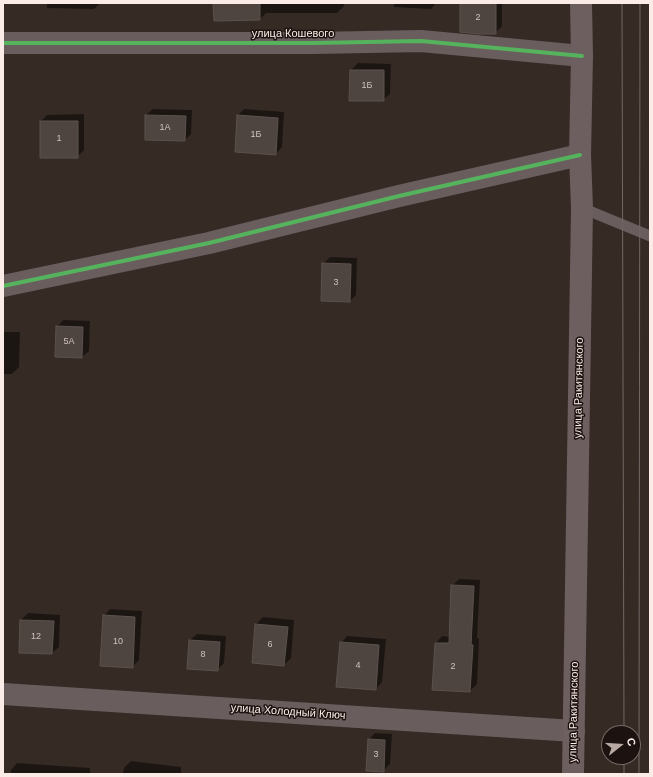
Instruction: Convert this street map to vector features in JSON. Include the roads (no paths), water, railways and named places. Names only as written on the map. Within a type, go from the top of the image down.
[{"type":"main road","name":"улица Ракитянского","points":[[573,774],[582,208],[580,155],[582,3]]},
{"type":"street","name":"улица Кошевого","points":[[3,43],[313,43],[421,41],[582,56]]},
{"type":"street","points":[[3,286],[209,243],[580,155]]},
{"type":"street","name":"улица Холодный Ключ","points":[[3,694],[574,731]]},
{"type":"lane","points":[[582,208],[650,236]]},
{"type":"tram line","points":[[622,3],[624,725]]},
{"type":"tram line","points":[[639,774],[640,3]]},
{"type":"tram line","points":[[624,765],[624,774]]}]
